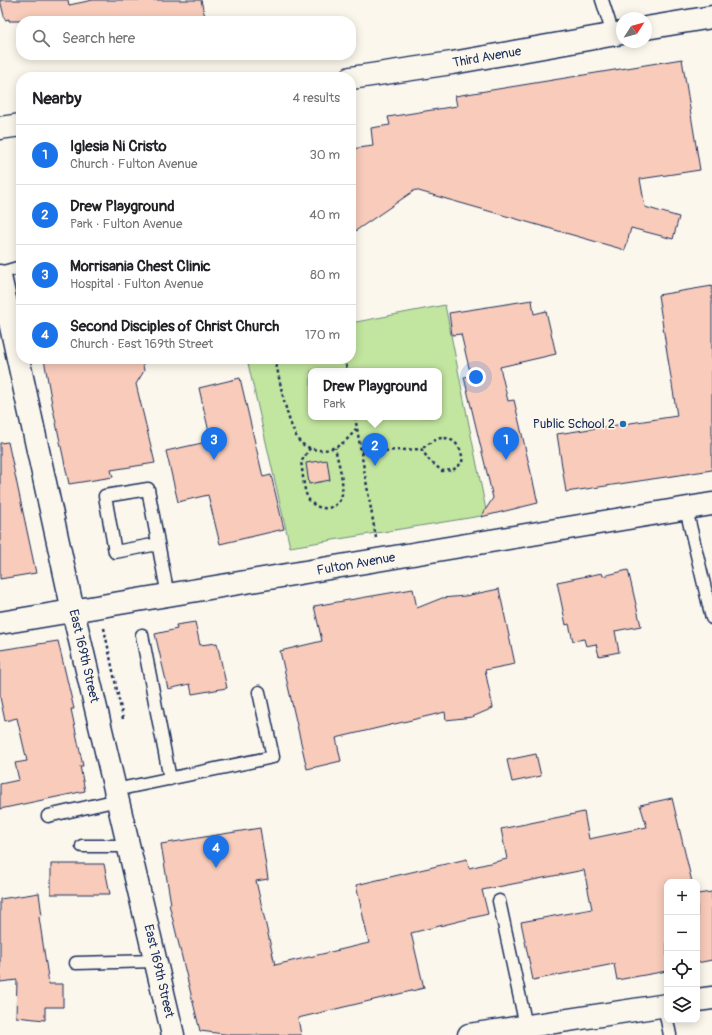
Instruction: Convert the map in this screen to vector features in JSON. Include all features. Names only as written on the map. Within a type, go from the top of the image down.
[{"type":"street","points":[[652,27],[712,17]]},
{"type":"street","name":"Third Avenue","points":[[356,77],[452,63],[616,33]]},
{"type":"street","points":[[0,128],[16,126]]},
{"type":"street","name":"East 169th Street","points":[[0,274],[16,348]]},
{"type":"street","name":"East 169th Street","points":[[19,364],[73,611],[173,1035]]},
{"type":"street","name":"Fulton Avenue","points":[[0,623],[712,504]]},
{"type":"street","points":[[700,1000],[712,998]]},
{"type":"street","points":[[469,1035],[516,1030],[664,1005]]},
{"type":"lane","points":[[602,0],[616,31]]},
{"type":"lane","points":[[0,274],[16,269]]},
{"type":"lane","points":[[158,544],[115,552],[105,496],[148,489],[168,596]]},
{"type":"lane","points":[[686,508],[712,618]]},
{"type":"lane","points":[[142,635],[170,779]]},
{"type":"lane","points":[[48,816],[170,779],[273,757],[259,692]]},
{"type":"lane","points":[[82,846],[129,846]]},
{"type":"lane","points":[[499,901],[516,1030]]},
{"type":"lane","points":[[76,963],[156,962]]},
{"type":"lane","points":[[668,1023],[670,1035]]},
{"type":"path","points":[[276,364],[293,430],[301,442],[310,448],[323,451],[334,448],[350,438],[357,427]]},
{"type":"path","points":[[356,420],[376,538]]},
{"type":"path","points":[[361,452],[421,449],[438,439],[447,438],[460,446],[463,455],[462,463],[453,470],[442,471],[430,462],[421,449]]},
{"type":"path","points":[[310,448],[301,462],[305,485],[314,506],[321,509],[334,505],[339,501],[342,495],[340,468],[334,448]]},
{"type":"green space","points":[[445,305],[487,515],[290,547],[248,364],[356,364],[356,322]]},
{"type":"building","points":[[0,0],[68,0],[69,5],[93,0],[201,0],[205,16],[16,16],[16,21],[9,21],[9,19],[5,20]]},
{"type":"building","points":[[682,59],[700,170],[640,179],[645,207],[679,217],[673,239],[631,228],[625,250],[415,190],[356,231],[356,148],[373,146],[371,128],[390,125],[388,117],[457,106],[455,96]]},
{"type":"building","points":[[712,286],[712,470],[566,492],[557,434],[677,416],[658,295]]},
{"type":"building","points":[[532,300],[534,314],[546,311],[556,354],[500,367],[508,401],[514,400],[538,503],[481,517],[493,498],[464,377],[471,376],[461,334],[452,335],[449,313]]},
{"type":"building","points":[[45,364],[143,364],[144,371],[136,384],[155,463],[111,470],[113,477],[69,484]]},
{"type":"building","points":[[240,378],[263,477],[271,475],[284,529],[220,544],[208,495],[178,502],[166,451],[211,441],[199,388]]},
{"type":"building","points":[[8,442],[36,573],[0,579],[0,443]]},
{"type":"building","points":[[327,460],[330,480],[309,484],[306,463]]},
{"type":"building","points":[[628,570],[641,626],[615,631],[619,652],[599,656],[596,644],[586,646],[584,639],[573,641],[569,624],[566,625],[557,582],[602,573],[603,576]]},
{"type":"building","points":[[413,589],[417,608],[442,598],[465,596],[499,589],[515,664],[485,670],[493,708],[472,717],[446,720],[445,712],[336,738],[341,761],[307,769],[280,651],[322,641],[314,606]]},
{"type":"building","points":[[195,622],[200,645],[217,643],[227,688],[192,694],[190,684],[168,689],[155,634],[177,629],[176,625]]},
{"type":"building","points":[[58,641],[74,709],[71,709],[83,766],[80,766],[85,791],[0,809],[0,784],[19,780],[15,763],[27,761],[17,718],[5,721],[0,697],[0,650]]},
{"type":"building","points":[[536,754],[541,776],[512,782],[507,760]]},
{"type":"building","points":[[672,798],[691,879],[664,879],[664,972],[617,980],[614,964],[533,980],[521,922],[592,909],[584,870],[482,890],[488,914],[411,933],[424,988],[298,1018],[301,1035],[232,1035],[200,1031],[169,904],[171,904],[161,844],[260,828],[268,879],[256,881],[275,965],[369,943],[356,885],[467,859],[469,868],[507,859],[501,829],[584,812],[589,839],[647,827],[640,805]]},
{"type":"building","points":[[51,864],[104,864],[110,894],[51,894]]},
{"type":"building","points":[[712,892],[712,960],[700,962],[700,915],[700,894]]},
{"type":"building","points":[[39,893],[42,916],[39,917],[49,984],[63,984],[63,1007],[45,1007],[45,1020],[16,1017],[17,980],[0,982],[0,899]]},
{"type":"place","name":"Public School 2","points":[[623,424]]},
{"type":"place","name":"Morrisania Chest Clinic","points":[[214,460]]},
{"type":"place","name":"Iglesia Ni Cristo","points":[[506,460]]},
{"type":"place","name":"Drew Playground","points":[[375,466]]},
{"type":"place","name":"Second Disciples of Christ Church","points":[[216,868]]}]
